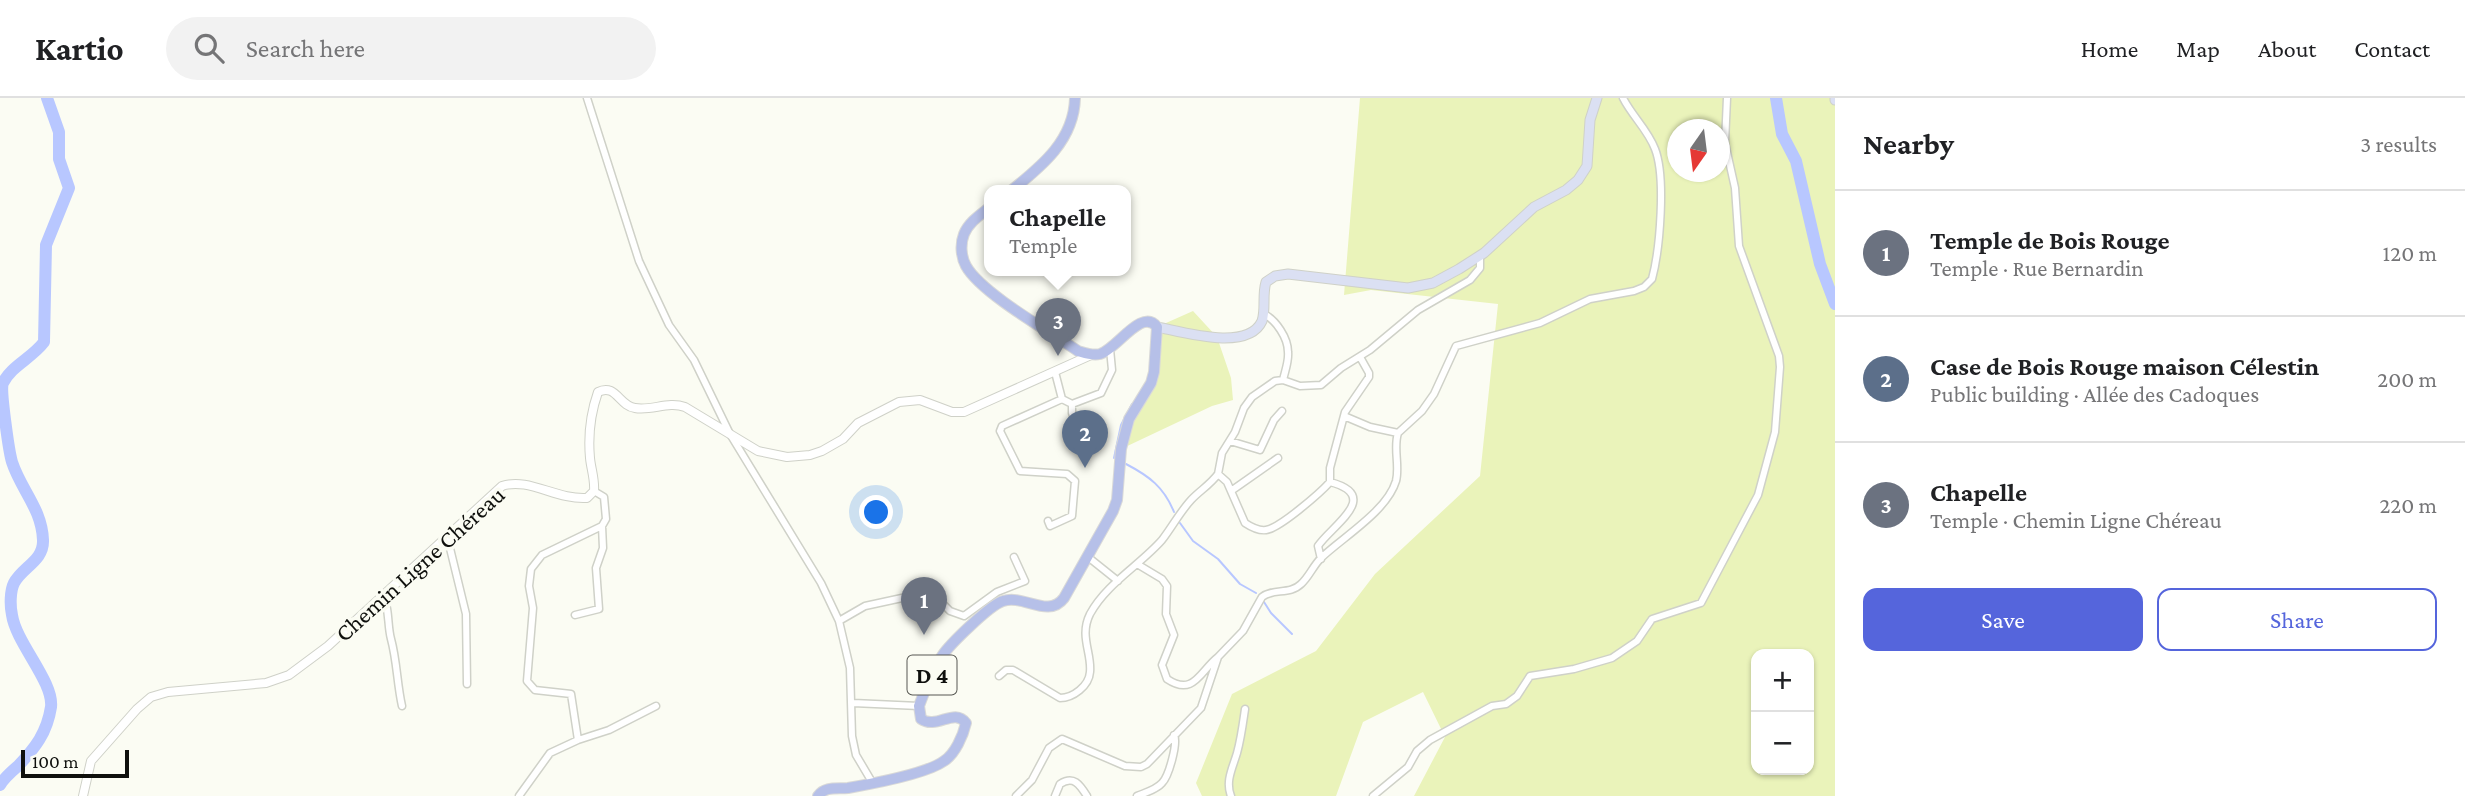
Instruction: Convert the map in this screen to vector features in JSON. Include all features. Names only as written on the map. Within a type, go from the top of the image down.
[{"type":"main road","points":[[1018,185],[1041,166],[1061,142],[1075,115],[1076,98]]},
{"type":"main road","points":[[984,212],[972,221],[964,234],[961,249],[965,264],[975,278],[990,291],[1078,351],[1091,355],[1102,354],[1146,320],[1157,327],[1217,337],[1242,338],[1261,324],[1266,282],[1276,276],[1288,274],[1408,288],[1433,283],[1479,255],[1534,207],[1566,190],[1578,180],[1587,166],[1590,120],[1597,98]]},
{"type":"main road","name":"D 4","points":[[818,796],[826,789],[846,788],[904,776],[945,761],[966,723],[959,716],[927,723],[921,719],[919,706],[942,656],[992,607],[1004,601],[1017,600],[1047,607],[1058,606],[1088,556],[1116,500],[1122,443],[1129,419],[1151,383],[1157,327]]},
{"type":"street","points":[[586,98],[639,261],[669,325],[705,380],[730,434],[825,591],[839,621],[850,668],[852,730],[856,755],[872,782]]},
{"type":"street","points":[[1137,564],[1162,579],[1167,586],[1166,614],[1174,635],[1162,665],[1167,679],[1178,684],[1189,685],[1196,682],[1243,631],[1262,597],[1301,585],[1321,559],[1359,526],[1392,489],[1397,475],[1398,433],[1422,411],[1434,394],[1456,346],[1522,329],[1553,318],[1590,299],[1644,287],[1651,279],[1662,188],[1660,167],[1655,148],[1623,98]]},
{"type":"street","points":[[1373,796],[1408,767],[1417,751],[1430,740],[1492,706],[1506,704],[1517,696],[1530,676],[1574,669],[1612,658],[1637,641],[1652,619],[1702,603],[1758,495],[1775,432],[1780,367],[1779,356],[1739,246],[1735,188],[1725,143],[1727,98]]},
{"type":"street","points":[[999,676],[1006,670],[1013,670],[1060,698],[1072,695],[1081,688],[1087,682],[1091,671],[1086,648],[1089,617],[1118,581],[1167,533],[1191,500],[1218,474],[1221,456],[1252,397],[1276,381],[1317,387],[1360,357],[1418,310],[1476,275],[1481,262],[1479,255]]},
{"type":"street","points":[[1264,314],[1270,317],[1285,338],[1289,351],[1283,380]]},
{"type":"street","points":[[1055,372],[1062,399],[1072,404],[1101,393],[1112,370],[1110,349]]},
{"type":"street","points":[[575,615],[599,609],[596,568],[603,548],[602,526],[606,519],[604,497],[594,491],[595,481],[590,460],[591,429],[597,392],[610,390],[624,403],[636,409],[674,404],[685,407],[758,451],[787,457],[810,456],[835,445],[858,423],[899,402],[920,400],[952,412],[964,412],[1091,355]]},
{"type":"street","points":[[1330,482],[1330,468],[1348,405],[1369,377],[1360,357]]},
{"type":"street","points":[[1048,521],[1051,526],[1072,516],[1075,481],[1067,474],[1020,471],[1000,431],[1002,426],[1062,399]]},
{"type":"street","points":[[1072,404],[1072,413],[1080,432]]},
{"type":"street","points":[[1230,441],[1260,450],[1270,426],[1282,411]]},
{"type":"street","points":[[1344,416],[1370,427],[1398,433]]},
{"type":"street","points":[[1231,491],[1278,458]]},
{"type":"street","points":[[1218,474],[1227,482],[1245,523],[1256,529],[1275,527],[1330,482]]},
{"type":"street","points":[[1321,559],[1319,543],[1351,511],[1354,503],[1347,489],[1330,482]]},
{"type":"street","name":"Chemin Ligne Chéreau","points":[[83,796],[91,761],[151,697],[168,692],[266,683],[289,675],[328,646],[502,486],[510,483],[526,484],[552,494],[576,499],[587,498],[594,491]]},
{"type":"street","points":[[578,740],[571,694],[535,690],[527,681],[533,608],[529,577],[533,564],[542,555],[602,526]]},
{"type":"street","points":[[447,536],[466,614],[467,684]]},
{"type":"street","points":[[1088,556],[1118,581]]},
{"type":"street","points":[[839,621],[865,606],[925,593],[933,594],[950,611],[964,616],[997,592],[1025,581],[1014,557]]},
{"type":"street","points":[[382,595],[397,658],[402,706]]},
{"type":"street","points":[[1016,796],[1032,780],[1049,748],[1058,740],[1066,740],[1132,768],[1141,767],[1152,760],[1201,708],[1218,657]]},
{"type":"street","points":[[853,703],[919,706]]},
{"type":"street","points":[[519,796],[550,753],[609,730],[656,706]]},
{"type":"street","points":[[1231,796],[1229,779],[1238,752],[1245,709]]},
{"type":"street","points":[[1136,796],[1161,785],[1177,743],[1174,735]]},
{"type":"street","points":[[1055,796],[1060,784],[1070,780],[1081,786],[1087,796]]},
{"type":"green space","points":[[1360,98],[1835,98],[1835,796],[1414,796],[1445,737],[1423,692],[1363,722],[1336,796],[1202,796],[1196,783],[1232,694],[1316,651],[1375,574],[1480,476],[1498,304],[1371,290],[1344,295]]},
{"type":"green space","points":[[1193,311],[1217,337],[1231,378],[1233,400],[1212,406],[1121,449],[1151,383],[1157,327]]},
{"type":"waterway","points":[[0,785],[39,740],[47,725],[51,707],[47,686],[20,638],[11,611],[14,583],[36,559],[43,540],[39,519],[12,462],[2,388],[11,372],[44,342],[46,245],[69,188],[59,159],[59,132],[47,98]]},
{"type":"waterway","points":[[1776,98],[1782,134],[1796,161],[1820,264],[1835,304]]},
{"type":"waterway","points":[[1114,458],[1121,425],[1132,404]]},
{"type":"waterway","points":[[1126,464],[1155,483],[1174,512]]},
{"type":"waterway","points":[[1180,523],[1193,541],[1218,559],[1240,584],[1256,593]]},
{"type":"waterway","points":[[1264,602],[1292,634]]},
{"type":"place","name":"Chapelle","points":[[1058,356]]},
{"type":"place","name":"Case de Bois Rouge maison Célestin","points":[[1085,468]]},
{"type":"place","name":"Temple de Bois Rouge","points":[[924,635]]}]
